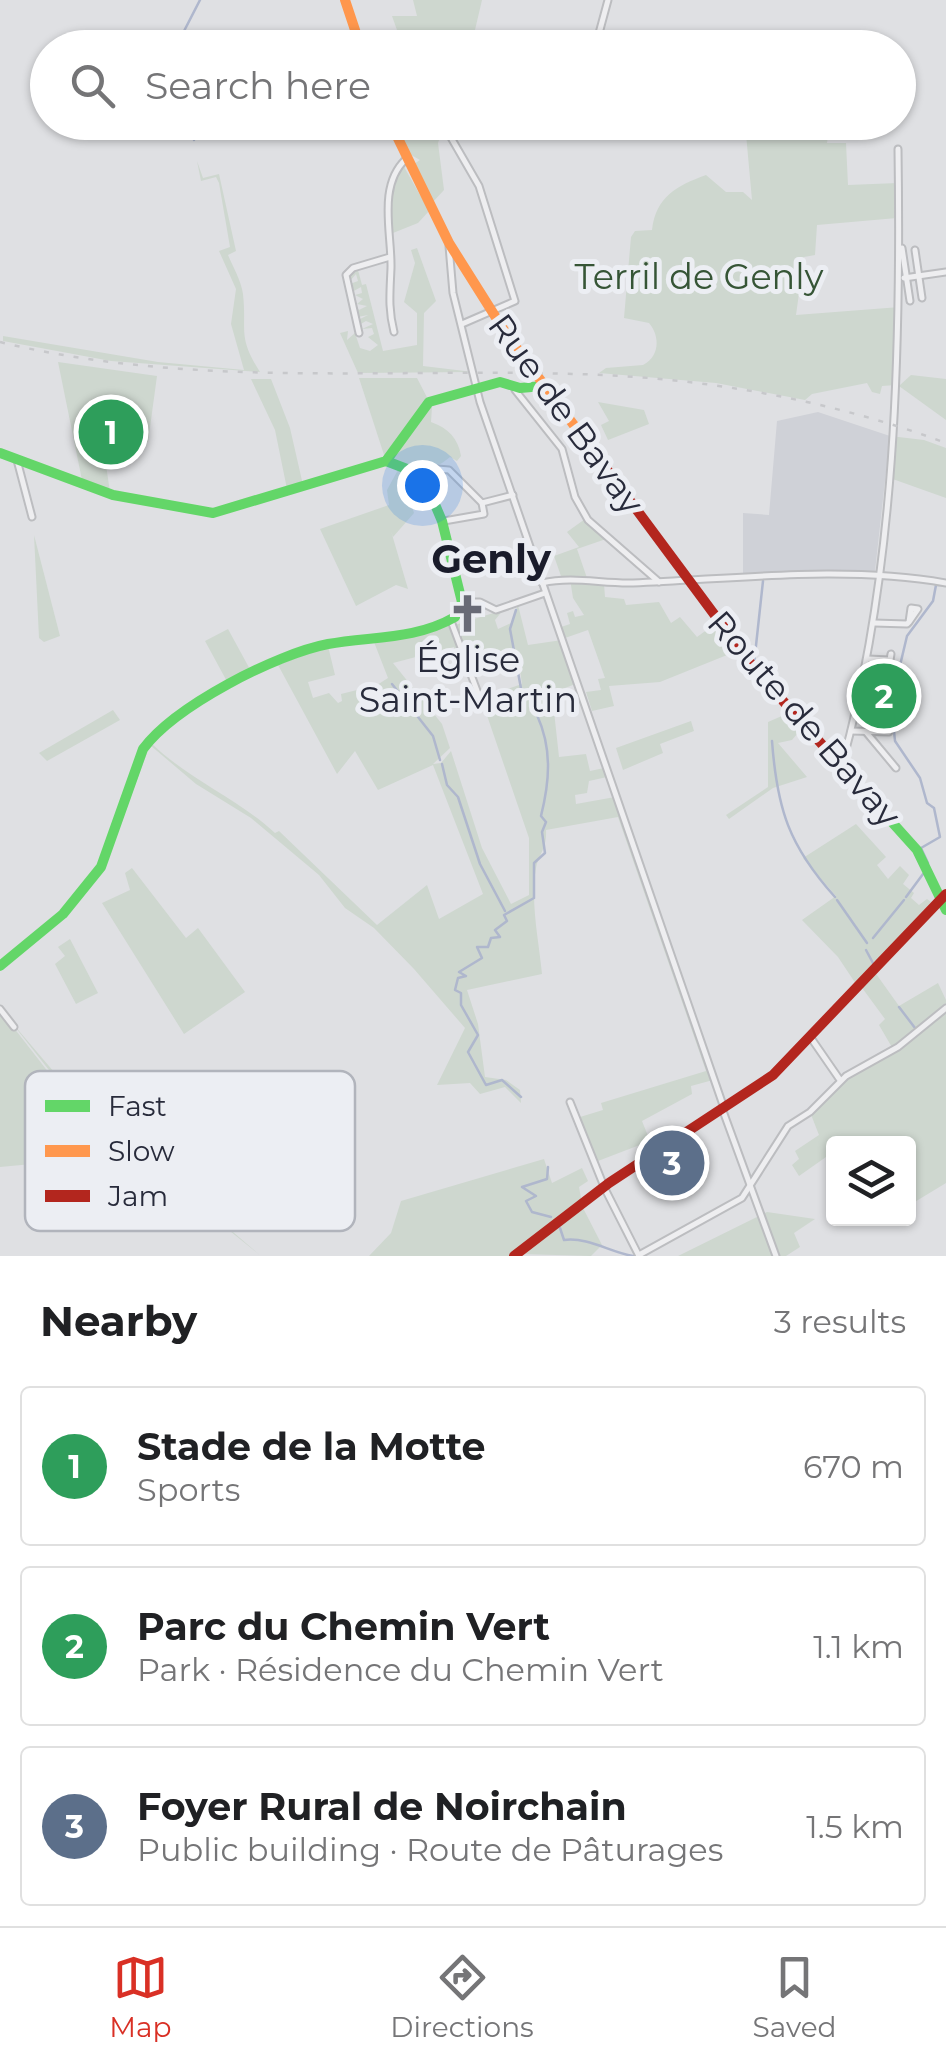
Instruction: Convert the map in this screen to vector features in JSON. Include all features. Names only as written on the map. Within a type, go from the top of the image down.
[{"type":"main road","points":[[345,0],[356,30]]},
{"type":"main road","points":[[398,140],[449,243]]},
{"type":"main road","name":"Rue de Bavay","points":[[449,243],[490,311],[543,386],[688,581]]},
{"type":"main road","points":[[386,461],[424,406],[500,382],[543,386]]},
{"type":"main road","points":[[0,453],[113,495],[206,514],[386,461],[420,474],[442,521],[462,602],[452,620],[298,653],[160,729],[144,749],[102,867],[64,914],[0,966]]},
{"type":"main road","name":"Route de Bavay","points":[[688,581],[757,672],[917,850],[944,902]]},
{"type":"main road","points":[[514,1256],[604,1186],[773,1075],[944,902]]},
{"type":"street","points":[[600,30],[608,0]]},
{"type":"street","points":[[452,140],[479,186],[515,301],[460,325]]},
{"type":"street","points":[[841,766],[868,660],[896,380],[898,149]]},
{"type":"street","points":[[394,332],[386,299],[390,257],[387,216],[395,172],[406,159]]},
{"type":"street","points":[[449,243],[460,325],[480,388],[480,402],[514,494],[520,526],[776,1256]]},
{"type":"street","points":[[902,248],[910,302]]},
{"type":"street","points":[[915,250],[922,298]]},
{"type":"street","points":[[359,333],[346,275],[352,268],[390,257]]},
{"type":"street","points":[[898,279],[946,272]]},
{"type":"street","points":[[512,386],[562,448],[576,497],[588,520],[659,582]]},
{"type":"street","points":[[18,460],[32,517]]},
{"type":"street","points":[[420,474],[426,468],[449,470],[482,503],[484,514],[442,521]]},
{"type":"street","points":[[482,503],[514,494]]},
{"type":"street","points":[[542,583],[570,578],[615,584],[877,575],[946,583]]},
{"type":"street","points":[[462,602],[480,602],[496,610],[545,593]]},
{"type":"street","points":[[452,620],[479,696]]},
{"type":"street","points":[[873,623],[909,622]]},
{"type":"street","points":[[868,660],[890,660],[890,654]]},
{"type":"street","points":[[851,731],[889,732]]},
{"type":"street","points":[[866,732],[896,768]]},
{"type":"street","points":[[570,1102],[604,1186],[639,1256],[730,1206],[753,1186],[786,1128],[810,1112],[840,1080],[898,1046],[946,1008]]},
{"type":"street","points":[[0,1009],[14,1026]]},
{"type":"street","points":[[811,1038],[840,1080]]},
{"type":"shaded area","points":[[818,412],[890,436],[875,571],[743,576],[743,513],[769,515],[777,421]]},
{"type":"green space","points":[[413,0],[482,0],[475,30],[397,30],[392,16],[417,16]]},
{"type":"green space","points":[[400,140],[439,140],[444,190],[430,205],[411,166],[420,160],[406,152]]},
{"type":"green space","name":"Terril de Genly","points":[[747,140],[846,143],[848,185],[898,183],[897,218],[817,225],[815,255],[804,257],[796,315],[900,307],[896,385],[882,386],[880,394],[872,392],[867,383],[812,394],[805,400],[716,383],[599,373],[606,368],[643,365],[655,351],[656,340],[649,323],[624,318],[631,237],[635,231],[652,230],[658,209],[669,194],[706,175],[726,192],[743,192],[752,200]]},
{"type":"green space","points":[[197,161],[203,178],[219,174],[236,251],[228,255],[243,294],[244,333],[260,372],[111,361],[3,341],[3,336],[158,362],[244,370],[231,324],[236,289],[219,251],[230,247],[219,183],[216,177],[201,181]]},
{"type":"green space","points":[[403,165],[429,211],[418,223],[388,235],[395,180]]},
{"type":"green space","points":[[417,248],[436,301],[424,313],[423,366],[473,372],[358,373],[340,333],[348,331],[347,340],[355,333],[360,348],[370,351],[378,345],[368,337],[374,334],[372,328],[362,329],[373,324],[366,321],[359,325],[358,320],[368,315],[358,317],[355,305],[359,310],[367,306],[357,304],[363,299],[355,295],[362,293],[361,287],[352,292],[350,284],[358,281],[356,274],[349,282],[349,275],[358,270],[362,285],[366,284],[383,351],[417,345],[417,313],[404,302],[415,263],[411,250]]},
{"type":"green space","points":[[58,362],[157,376],[148,442],[103,445],[110,492],[82,480]]},
{"type":"green space","points":[[911,375],[946,379],[946,420],[899,386]]},
{"type":"green space","points":[[359,378],[417,378],[432,407],[431,422],[455,439],[461,456],[457,461],[450,457],[434,467],[420,469],[386,461]]},
{"type":"green space","points":[[251,379],[271,379],[290,428],[303,485],[287,489],[275,430]]},
{"type":"green space","points":[[598,402],[644,410],[649,424],[608,440],[601,425],[609,421]]},
{"type":"green space","points":[[890,436],[924,440],[946,448],[946,498],[887,477]]},
{"type":"green space","points":[[399,468],[408,471],[401,488],[406,488],[414,513],[393,537],[391,531],[408,589],[396,585],[356,606],[320,529],[389,505],[387,490]]},
{"type":"green space","points":[[585,519],[606,539],[577,549],[587,578],[604,584],[605,597],[624,599],[626,605],[659,602],[671,623],[680,617],[697,637],[715,624],[737,651],[660,682],[609,686],[614,706],[592,711],[586,692],[601,690],[598,679],[605,678],[588,630],[565,638],[561,627],[570,624],[567,613],[573,611],[575,617],[584,615],[573,598],[570,579],[562,579],[554,556],[579,547],[567,532]]},
{"type":"green space","points":[[34,535],[60,636],[44,642],[39,638]]},
{"type":"green space","points":[[518,605],[528,645],[562,640],[578,683],[552,693],[559,757],[586,754],[590,771],[604,768],[607,777],[589,781],[587,793],[575,795],[576,804],[615,797],[713,1080],[691,1086],[692,1094],[642,1121],[650,1141],[598,1161],[580,1117],[603,1110],[601,1103],[706,1071],[618,817],[546,830],[534,894],[542,974],[467,990],[478,1024],[485,1077],[506,1080],[520,1090],[521,1103],[505,1087],[480,1094],[470,1083],[437,1085],[465,1028],[374,928],[345,908],[319,875],[251,818],[196,784],[150,745],[117,834],[144,750],[151,743],[275,833],[279,831],[377,925],[427,885],[439,919],[483,894],[433,765],[378,790],[355,751],[337,774],[278,665],[328,646],[335,675],[308,682],[313,698],[329,693],[338,703],[342,701],[341,694],[377,685],[388,678],[374,642],[451,624],[465,662],[460,664],[454,647],[393,663],[442,724],[450,748],[433,764],[441,763],[451,751],[482,848],[511,904],[529,895],[529,838],[481,698],[522,684],[517,650],[468,662],[455,625],[503,610],[495,620],[498,629],[511,623]]},
{"type":"green space","points":[[228,629],[252,673],[288,653],[305,649],[230,687],[205,641]]},
{"type":"green space","points":[[113,710],[120,720],[47,761],[39,753]]},
{"type":"green space","points":[[791,712],[802,728],[792,740],[778,743],[807,777],[773,788],[729,819],[726,815],[768,787],[768,722]]},
{"type":"green space","points":[[691,721],[694,731],[660,744],[663,753],[623,770],[616,748]]},
{"type":"green space","points":[[856,824],[886,857],[877,865],[888,879],[900,866],[909,875],[903,884],[914,893],[911,898],[919,905],[927,899],[931,902],[856,984],[838,957],[802,920],[836,896],[803,858]]},
{"type":"green space","points":[[132,868],[186,938],[198,928],[245,992],[184,1034],[102,903],[130,890],[125,873]]},
{"type":"green space","points":[[70,939],[98,993],[76,1004],[55,964],[65,956],[58,947]]},
{"type":"green space","points":[[874,971],[899,1006],[938,983],[946,1000],[946,1183],[916,1201],[916,1136],[826,1136],[826,1157],[799,1176],[792,1165],[799,1159],[795,1151],[819,1135],[810,1112],[840,1080],[893,1049],[879,1025],[885,1019],[860,985]]},
{"type":"green space","points":[[0,1010],[47,1071],[25,1071],[25,1165],[0,1167]]},
{"type":"green space","points":[[8,1018],[53,1071],[50,1071]]},
{"type":"green space","points":[[544,1159],[552,1183],[582,1168],[588,1181],[579,1187],[582,1204],[514,1256],[369,1256],[391,1233],[401,1201]]},
{"type":"green space","points":[[583,1208],[602,1245],[591,1256],[520,1254]]},
{"type":"green space","points":[[767,1212],[815,1219],[794,1233],[800,1247],[786,1256],[678,1256]]},
{"type":"waterway","points":[[185,30],[200,0]]},
{"type":"waterway","points":[[754,664],[763,581]]},
{"type":"waterway","points":[[928,863],[921,848],[940,837],[934,808],[927,803],[920,778],[895,741],[893,721],[888,716],[907,636],[933,601],[936,585],[945,585]]},
{"type":"waterway","points":[[516,610],[510,629],[522,694],[540,700],[537,715],[547,752],[548,777],[541,816],[546,822],[542,832],[545,853],[534,863],[534,898],[504,915],[507,921],[495,930],[500,937],[491,938],[488,947],[477,947],[482,958],[459,972],[466,976],[458,978],[455,990],[461,993],[461,1005],[478,1035],[468,1052],[486,1085],[502,1080],[521,1097]]},
{"type":"waterway","points":[[756,678],[771,699]]},
{"type":"waterway","points":[[392,684],[433,736],[440,760]]},
{"type":"waterway","points":[[772,741],[777,787],[788,825],[806,861],[835,897]]},
{"type":"waterway","points":[[442,764],[447,785],[458,797],[480,864],[505,911]]},
{"type":"waterway","points":[[906,897],[923,874]]},
{"type":"waterway","points":[[837,900],[867,943]]},
{"type":"waterway","points":[[873,938],[904,900]]},
{"type":"waterway","points":[[866,950],[874,965]]},
{"type":"waterway","points":[[899,1007],[915,1028]]},
{"type":"waterway","points":[[548,1167],[547,1179],[522,1187],[536,1196],[526,1201],[532,1212],[551,1217]]},
{"type":"waterway","points":[[560,1228],[564,1240],[582,1241],[633,1256]]},
{"type":"railway","points":[[0,342],[142,366],[214,371],[575,374],[669,380],[810,403],[946,443]]},
{"type":"traffic: fast","points":[[0,453],[113,495],[213,513],[386,461],[429,402],[500,382],[520,388],[543,386]]},
{"type":"traffic: fast","points":[[0,966],[63,914],[101,867],[143,749],[178,716],[255,670],[306,650],[409,634],[455,617],[462,602],[442,521],[428,488],[420,474],[386,461]]},
{"type":"traffic: fast","points":[[827,750],[917,850],[946,910]]},
{"type":"traffic: slow","points":[[345,0],[355,30]]},
{"type":"traffic: slow","points":[[399,140],[449,243],[507,335],[596,455]]},
{"type":"traffic: jam","points":[[596,455],[757,672],[827,750]]},
{"type":"traffic: jam","points":[[514,1256],[609,1183],[773,1075],[946,894]]},
{"type":"place","name":"Stade de la Motte","points":[[111,432]]},
{"type":"place","name":"Église Saint-Martin","points":[[468,613]]},
{"type":"place","name":"Parc du Chemin Vert","points":[[884,696]]},
{"type":"place","name":"Foyer Rural de Noirchain","points":[[672,1163]]},
{"type":"district","name":"Genly","points":[[491,559]]}]
